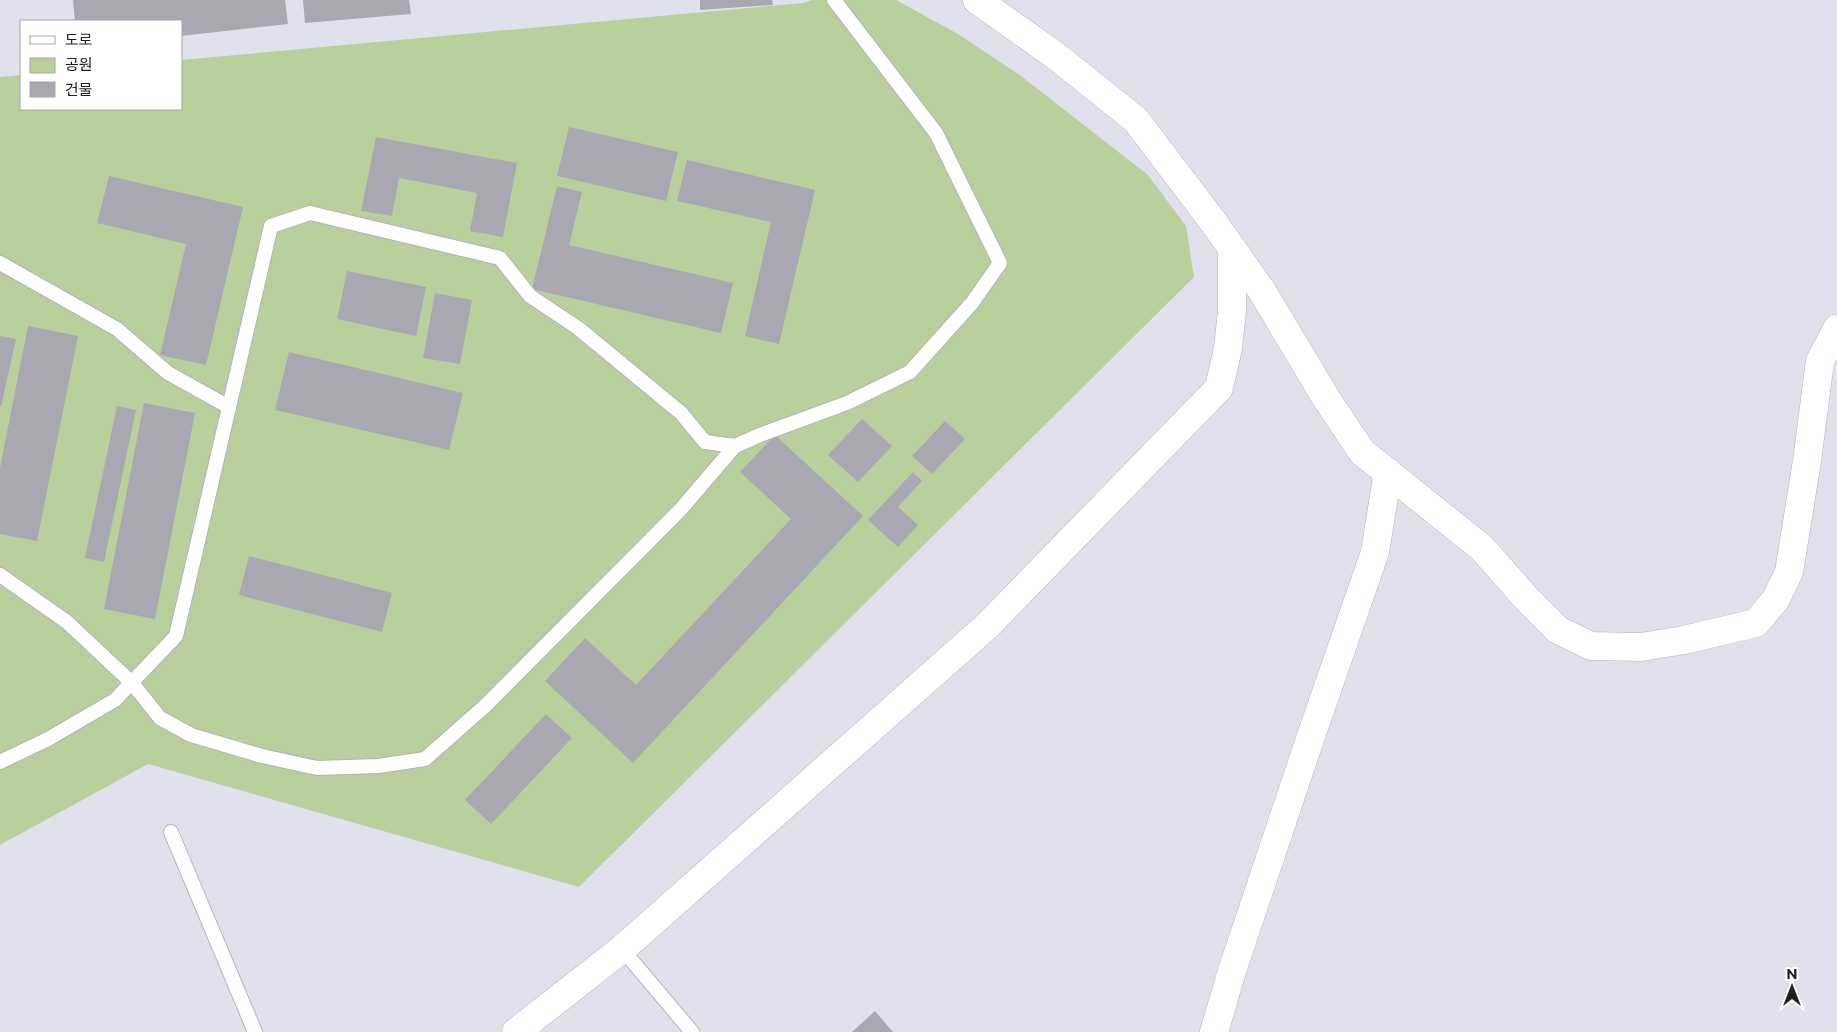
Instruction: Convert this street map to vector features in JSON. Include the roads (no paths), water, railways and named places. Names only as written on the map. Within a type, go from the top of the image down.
[{"type":"street","points":[[977,0],[1056,56],[1136,120],[1232,248],[1262,292],[1326,398],[1362,452],[1482,548],[1526,598],[1558,630],[1591,646],[1641,647],[1684,640],[1756,622],[1776,599],[1789,572],[1807,461],[1820,361],[1837,329]]},
{"type":"street","points":[[516,1032],[622,949],[987,626],[1219,388],[1228,348],[1232,311],[1232,248]]},
{"type":"street","points":[[1214,1032],[1232,971],[1375,552],[1388,472]]},
{"type":"lane","points":[[0,576],[67,622],[132,683],[160,718],[191,735],[262,756],[317,768],[378,766],[425,759],[485,706],[674,516],[735,446],[760,434],[847,404],[910,372],[972,303],[1000,263],[936,133],[834,0]]},
{"type":"lane","points":[[0,762],[48,740],[115,700],[176,636],[271,226],[310,214],[500,258],[530,296],[578,328],[681,413],[705,442],[735,446]]},
{"type":"lane","points":[[0,263],[117,330],[168,373],[230,407]]},
{"type":"lane","points":[[171,832],[255,1032]]},
{"type":"lane","points":[[622,949],[692,1032]]}]
